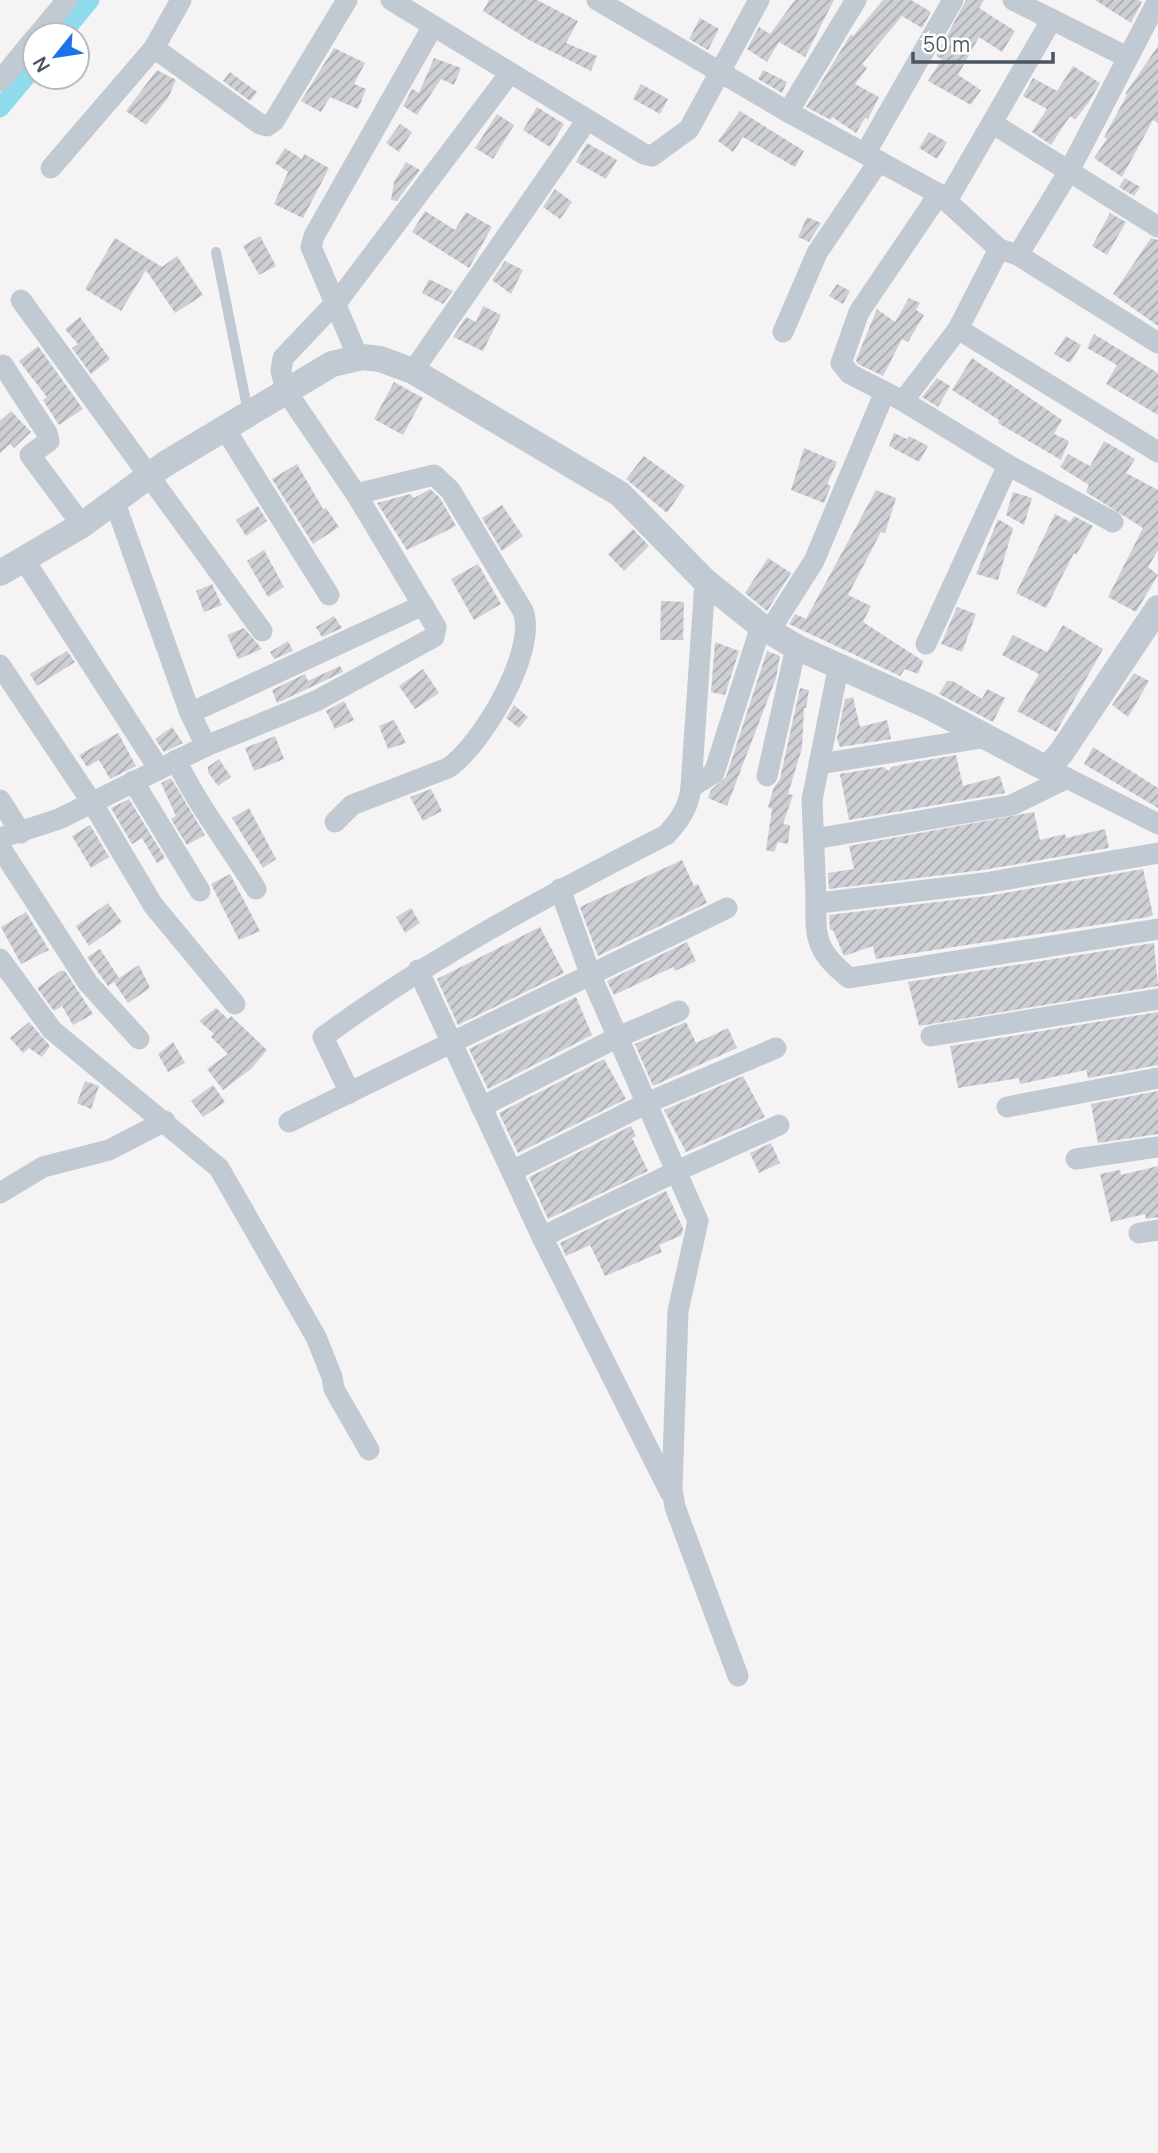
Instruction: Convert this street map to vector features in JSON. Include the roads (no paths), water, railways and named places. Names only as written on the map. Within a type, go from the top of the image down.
[{"type":"street","points":[[49,21],[67,0]]},
{"type":"street","points":[[51,168],[154,48],[181,0]]},
{"type":"street","points":[[154,48],[267,127],[274,121],[347,0]]},
{"type":"street","points":[[391,0],[587,120],[652,156],[687,132],[759,0]]},
{"type":"street","points":[[597,0],[788,112],[943,196],[1009,252],[1158,343]]},
{"type":"street","points":[[788,112],[856,0]]},
{"type":"street","points":[[783,332],[817,253],[872,156],[953,0]]},
{"type":"street","points":[[1013,0],[1127,57]]},
{"type":"street","points":[[691,787],[714,773],[766,628],[814,561],[894,398],[958,329],[1009,252],[1068,173],[1158,0]]},
{"type":"street","points":[[1052,19],[992,123],[859,312],[841,363],[850,374],[1113,522]]},
{"type":"street","points":[[358,357],[311,247],[314,236],[433,26]]},
{"type":"street","points":[[0,81],[21,55]]},
{"type":"street","points":[[0,800],[10,836],[93,804],[133,781],[206,746],[316,701],[435,637],[436,627],[356,495],[285,391],[280,365],[283,358],[335,302],[510,73]]},
{"type":"street","points":[[413,371],[587,120]]},
{"type":"street","points":[[992,123],[1068,173],[1155,219]]},
{"type":"street","points":[[21,300],[262,631]]},
{"type":"street","points":[[958,329],[1158,452]]},
{"type":"street","points":[[0,573],[82,525],[114,500],[248,412],[332,364],[358,357],[380,359],[413,371],[620,494],[705,582],[766,628],[796,646],[1157,820],[1134,857]]},
{"type":"street","points":[[3,365],[47,433],[49,441],[30,455],[82,525]]},
{"type":"street","points":[[225,429],[329,595]]},
{"type":"street","points":[[926,644],[1008,465]]},
{"type":"street","points":[[335,822],[352,805],[448,768],[456,762],[491,720],[519,660],[526,623],[523,611],[450,491],[434,475],[356,495]]},
{"type":"street","points":[[114,500],[190,713],[206,746]]},
{"type":"street","points":[[23,558],[168,764],[216,824],[256,889]]},
{"type":"street","points":[[350,1093],[323,1037],[418,970],[560,889],[666,835],[689,805],[705,582]]},
{"type":"street","points":[[190,713],[423,605]]},
{"type":"street","points":[[814,839],[1012,805],[1057,773],[1061,753],[1158,608]]},
{"type":"street","points":[[767,776],[796,646]]},
{"type":"street","points":[[838,664],[812,800],[815,937],[829,962],[849,978],[1158,929]]},
{"type":"street","points":[[0,665],[93,804],[153,905],[235,1004]]},
{"type":"street","points":[[819,764],[988,737]]},
{"type":"street","points":[[133,781],[200,891]]},
{"type":"street","points":[[0,847],[89,984],[139,1039]]},
{"type":"street","points":[[816,898],[824,904],[985,883],[1158,853]]},
{"type":"street","points":[[560,889],[591,976],[698,1221],[678,1311],[673,1497]]},
{"type":"street","points":[[289,1122],[727,908]]},
{"type":"street","points":[[0,960],[52,1030],[211,1159],[226,1176],[316,1337],[334,1389],[369,1450]]},
{"type":"street","points":[[418,970],[542,1237],[673,1497],[738,1676]]},
{"type":"street","points":[[931,1036],[1158,999]]},
{"type":"street","points":[[481,1107],[618,1037],[679,1011]]},
{"type":"street","points":[[512,1171],[648,1103],[776,1048]]},
{"type":"street","points":[[1007,1107],[1158,1078]]},
{"type":"street","points":[[0,1192],[43,1167],[109,1150],[164,1121]]},
{"type":"street","points":[[542,1237],[779,1125]]},
{"type":"street","points":[[1076,1159],[1158,1147]]},
{"type":"lane","points":[[216,252],[248,412]]},
{"type":"waterway","points":[[73,21],[90,0]]},
{"type":"waterway","points":[[0,108],[21,83]]}]
